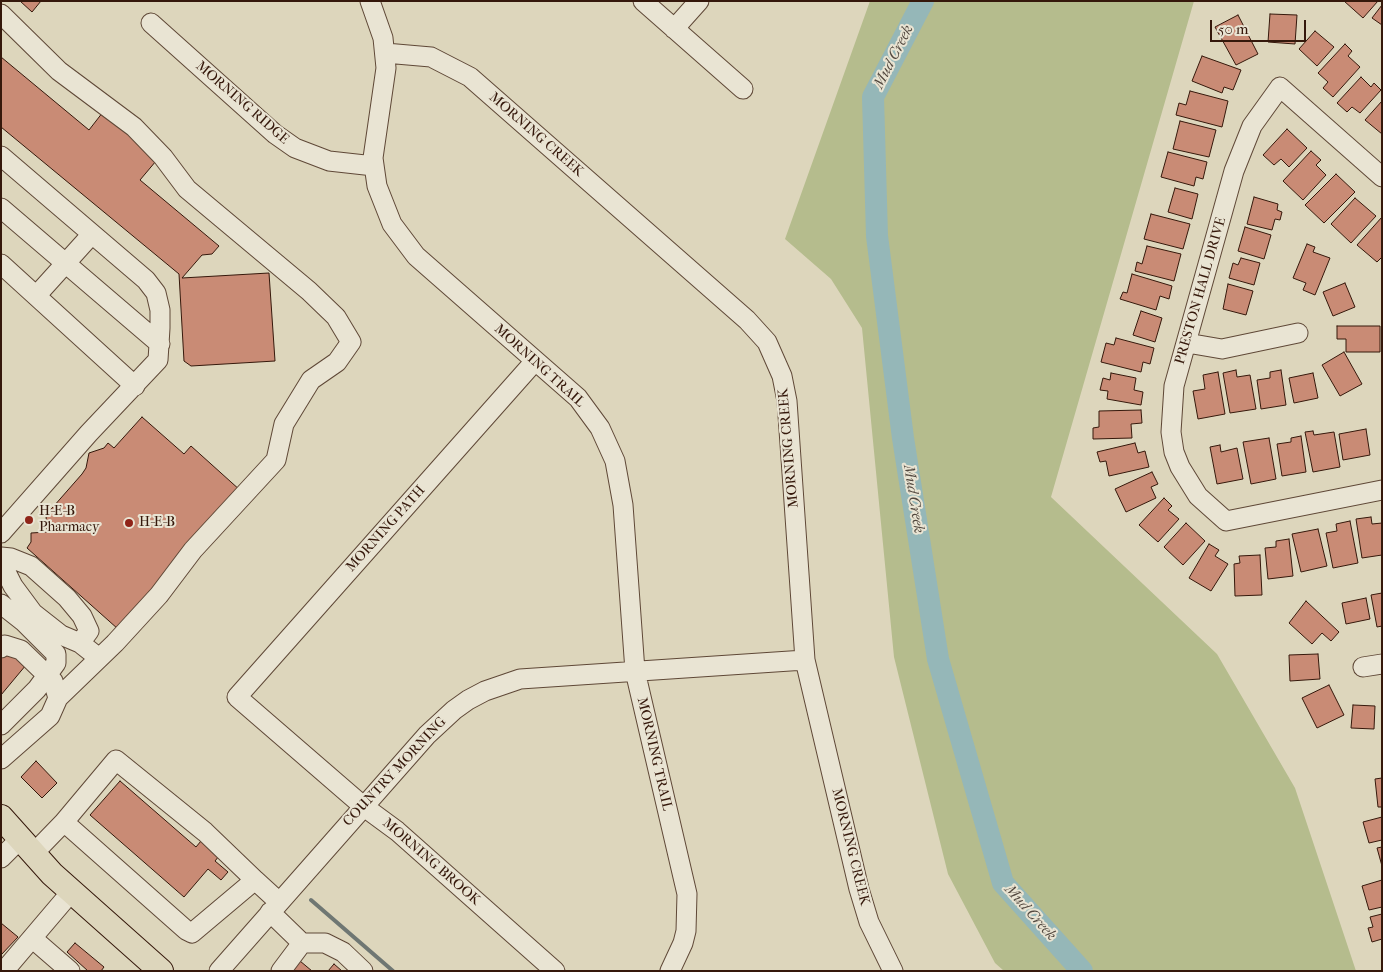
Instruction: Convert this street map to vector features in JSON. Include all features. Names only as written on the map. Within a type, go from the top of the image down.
[{"type":"main road","points":[[1,817],[26,846],[72,891],[161,971]]},
{"type":"street","name":"MORNING TRAIL","points":[[370,1],[379,23],[385,53],[385,83],[374,144],[374,166],[380,199],[392,224],[404,243],[416,256],[568,389],[589,412],[604,436],[615,461],[624,505],[635,671],[686,894],[686,931],[683,943],[670,971]]},
{"type":"street","points":[[644,1],[743,89]]},
{"type":"street","points":[[674,29],[699,1]]},
{"type":"street","points":[[1,14],[59,71],[134,128],[163,157],[187,188],[309,291],[336,318],[351,342],[337,362],[311,380],[284,424],[276,460],[193,550],[159,595],[58,698],[50,716],[2,755]]},
{"type":"street","name":"MORNING RIDGE","points":[[151,22],[275,134],[295,148],[329,161],[374,166]]},
{"type":"street","name":"MORNING CREEK","points":[[385,53],[431,57],[470,77],[747,320],[767,342],[782,376],[787,401],[805,660],[859,889],[869,922],[893,971]]},
{"type":"street","name":"PRESTON HALL DRIVE","points":[[1382,177],[1280,87],[1245,139],[1174,386],[1171,432],[1174,452],[1180,467],[1202,500],[1226,521],[1382,490]]},
{"type":"street","points":[[1,156],[146,280],[156,293],[160,310],[158,360],[89,433],[1,533]]},
{"type":"street","points":[[1,208],[160,344]]},
{"type":"street","points":[[36,296],[92,234]]},
{"type":"street","points":[[1,264],[135,386]]},
{"type":"street","points":[[1187,344],[1222,349],[1298,334]]},
{"type":"street","name":"MORNING PATH","points":[[236,697],[535,361]]},
{"type":"street","points":[[1,558],[11,558],[31,566],[67,598],[82,616],[89,631],[80,643]]},
{"type":"street","points":[[1,562],[12,586],[33,613],[61,635],[80,643],[99,658]]},
{"type":"street","points":[[1,604],[24,622],[56,654],[56,663],[31,696],[1,725]]},
{"type":"street","points":[[1,648],[6,646],[21,650],[53,681],[58,698]]},
{"type":"street","name":"COUNTRY MORNING","points":[[219,971],[440,721],[461,705],[486,691],[520,680],[805,660]]},
{"type":"street","name":"MORNING BROOK","points":[[236,697],[363,806],[396,831],[555,971]]},
{"type":"street","points":[[1,858],[26,846],[64,822],[116,760],[205,832],[255,880],[302,943]]},
{"type":"street","points":[[64,822],[186,930],[192,933],[255,880]]},
{"type":"street","points":[[11,968],[32,938],[72,891]]},
{"type":"street","points":[[32,938],[70,971]]},
{"type":"street","points":[[281,971],[302,943]]},
{"type":"street","points":[[302,943],[325,943],[343,952],[363,971]]},
{"type":"green space","points":[[870,1],[1194,1],[1051,497],[1217,654],[1295,788],[1356,971],[1004,971],[995,963],[948,874],[894,657],[862,328],[831,279],[785,239]]},
{"type":"building","points":[[20,1],[41,1],[32,12]]},
{"type":"building","points":[[1344,1],[1378,1],[1363,18]]},
{"type":"building","points":[[1382,5],[1382,25],[1372,18]]},
{"type":"building","points":[[1270,14],[1297,15],[1295,44],[1268,42]]},
{"type":"building","points":[[1238,15],[1258,54],[1236,65],[1215,27]]},
{"type":"building","points":[[1315,31],[1334,47],[1317,66],[1299,49]]},
{"type":"building","points":[[1345,44],[1352,51],[1348,56],[1360,67],[1333,97],[1323,88],[1328,82],[1318,73]]},
{"type":"building","points":[[1202,56],[1241,70],[1233,90],[1224,87],[1222,93],[1192,81]]},
{"type":"building","points":[[1,57],[89,130],[103,112],[156,156],[156,161],[140,180],[219,246],[212,254],[202,255],[182,278],[269,273],[275,361],[191,366],[184,361],[179,274],[1,127]]},
{"type":"building","points":[[1361,77],[1371,87],[1374,83],[1381,90],[1360,113],[1352,107],[1347,112],[1337,103]]},
{"type":"building","points":[[1190,91],[1228,101],[1222,127],[1176,115],[1179,103],[1186,105]]},
{"type":"building","points":[[1382,101],[1382,134],[1365,120]]},
{"type":"building","points":[[1180,121],[1216,130],[1209,157],[1173,149]]},
{"type":"building","points":[[1287,129],[1307,148],[1289,167],[1281,159],[1274,165],[1263,155]]},
{"type":"building","points":[[1311,151],[1321,160],[1316,165],[1326,175],[1303,200],[1283,181]]},
{"type":"building","points":[[1168,152],[1207,162],[1203,179],[1196,177],[1194,186],[1161,177]]},
{"type":"building","points":[[1336,174],[1355,192],[1324,223],[1305,205]]},
{"type":"building","points":[[1175,188],[1198,194],[1192,219],[1168,212]]},
{"type":"building","points":[[1254,197],[1278,204],[1277,210],[1282,212],[1280,220],[1275,219],[1272,230],[1247,224]]},
{"type":"building","points":[[1355,198],[1376,216],[1351,243],[1331,224]]},
{"type":"building","points":[[1151,214],[1190,224],[1183,249],[1144,239]]},
{"type":"building","points":[[1382,217],[1382,257],[1377,262],[1357,245]]},
{"type":"building","points":[[1245,227],[1271,235],[1264,259],[1238,251]]},
{"type":"building","points":[[1307,244],[1315,247],[1313,252],[1330,258],[1315,295],[1303,290],[1306,283],[1293,278]]},
{"type":"building","points":[[1147,246],[1181,254],[1174,281],[1135,271],[1137,262],[1142,264]]},
{"type":"building","points":[[1241,258],[1260,263],[1254,285],[1229,278],[1233,263],[1238,265]]},
{"type":"building","points":[[1132,274],[1172,286],[1169,299],[1160,296],[1156,310],[1120,299],[1123,292],[1127,293]]},
{"type":"building","points":[[1345,283],[1355,307],[1333,316],[1323,292]]},
{"type":"building","points":[[1228,284],[1253,291],[1246,315],[1223,309]]},
{"type":"building","points":[[1141,311],[1162,318],[1155,342],[1133,335]]},
{"type":"building","points":[[1337,326],[1380,326],[1380,352],[1346,352],[1346,339],[1337,339]]},
{"type":"building","points":[[1116,338],[1154,348],[1150,364],[1143,362],[1141,372],[1101,362],[1106,343],[1114,345]]},
{"type":"building","points":[[1344,352],[1362,384],[1340,396],[1322,365]]},
{"type":"building","points":[[1236,370],[1237,377],[1250,375],[1256,409],[1230,413],[1223,373]]},
{"type":"building","points":[[1281,370],[1286,405],[1261,409],[1257,380],[1270,378],[1270,372]]},
{"type":"building","points":[[1218,372],[1225,414],[1198,419],[1193,391],[1205,389],[1203,375]]},
{"type":"building","points":[[1111,373],[1136,378],[1134,390],[1143,392],[1141,405],[1107,399],[1108,391],[1100,390],[1103,378],[1110,380]]},
{"type":"building","points":[[1313,373],[1318,398],[1294,403],[1289,378]]},
{"type":"building","points":[[1141,410],[1142,423],[1131,424],[1132,438],[1093,439],[1093,428],[1099,427],[1099,411]]},
{"type":"building","name":"H-E-B","points":[[142,417],[184,454],[191,446],[241,491],[118,629],[27,548],[31,542],[31,533],[47,532],[46,515],[82,474],[86,468],[89,453],[104,448],[108,443],[114,448]]},
{"type":"building","points":[[1366,429],[1370,455],[1343,460],[1339,434]]},
{"type":"building","points":[[1313,431],[1314,435],[1334,432],[1340,467],[1313,472],[1305,432]]},
{"type":"building","points":[[1301,436],[1306,472],[1282,476],[1277,444],[1291,442],[1291,438]]},
{"type":"building","points":[[1269,438],[1276,479],[1251,484],[1243,442]]},
{"type":"building","points":[[1135,443],[1138,453],[1145,451],[1149,467],[1109,476],[1106,461],[1100,462],[1097,452]]},
{"type":"building","points":[[1220,445],[1221,452],[1237,448],[1243,479],[1217,484],[1210,447]]},
{"type":"building","points":[[1152,472],[1158,484],[1151,487],[1156,498],[1126,512],[1115,489]]},
{"type":"building","points":[[1164,498],[1172,506],[1168,510],[1179,519],[1158,542],[1139,525]]},
{"type":"building","points":[[1371,517],[1372,524],[1382,523],[1382,555],[1362,558],[1356,519]]},
{"type":"building","points":[[1350,521],[1358,563],[1333,568],[1326,533],[1337,531],[1336,524]]},
{"type":"building","points":[[1186,523],[1205,541],[1183,565],[1164,547]]},
{"type":"building","points":[[1318,529],[1327,566],[1301,572],[1292,534]]},
{"type":"building","points":[[1289,539],[1293,576],[1268,579],[1265,548],[1276,547],[1276,541]]},
{"type":"building","points":[[1209,544],[1219,550],[1215,556],[1228,564],[1211,591],[1189,578]]},
{"type":"building","points":[[1260,555],[1262,595],[1235,596],[1234,564],[1240,563],[1239,556]]},
{"type":"building","points":[[1382,593],[1382,626],[1377,627],[1371,595]]},
{"type":"building","points":[[1366,598],[1370,619],[1346,624],[1342,603]]},
{"type":"building","points":[[1306,601],[1339,632],[1331,641],[1322,633],[1312,644],[1289,623]]},
{"type":"building","points":[[4,648],[26,665],[1,695],[1,651]]},
{"type":"building","points":[[1318,654],[1320,679],[1290,681],[1289,655]]},
{"type":"building","points":[[1329,685],[1344,715],[1317,728],[1302,698]]},
{"type":"building","points":[[1353,705],[1375,706],[1374,729],[1351,728]]},
{"type":"building","points":[[36,761],[57,783],[42,798],[21,777]]},
{"type":"building","points":[[1382,778],[1382,807],[1378,807],[1375,779]]},
{"type":"building","points":[[120,781],[196,847],[201,841],[219,856],[215,861],[228,872],[221,880],[208,869],[184,897],[90,815]]},
{"type":"building","points":[[1382,817],[1382,840],[1369,843],[1363,822]]},
{"type":"building","points":[[1382,847],[1382,866],[1377,848]]},
{"type":"building","points":[[1382,880],[1382,907],[1369,910],[1362,886]]},
{"type":"building","points":[[1382,914],[1382,939],[1372,942],[1368,928],[1373,927],[1370,917]]},
{"type":"building","points":[[1,923],[18,937],[1,955]]},
{"type":"building","points":[[75,943],[104,967],[101,971],[88,971],[67,952]]},
{"type":"building","points":[[300,961],[312,971],[291,971]]},
{"type":"building","points":[[334,964],[342,971],[328,971]]},
{"type":"waterway","name":"Mud Creek","points":[[923,1],[873,97],[877,236],[903,438],[938,659],[1003,883],[1082,971]]},
{"type":"waterway","points":[[311,900],[393,971]]},
{"type":"place","name":"H-E-B Pharmacy","points":[[29,520]]},
{"type":"place","name":"H-E-B","points":[[129,523]]}]
